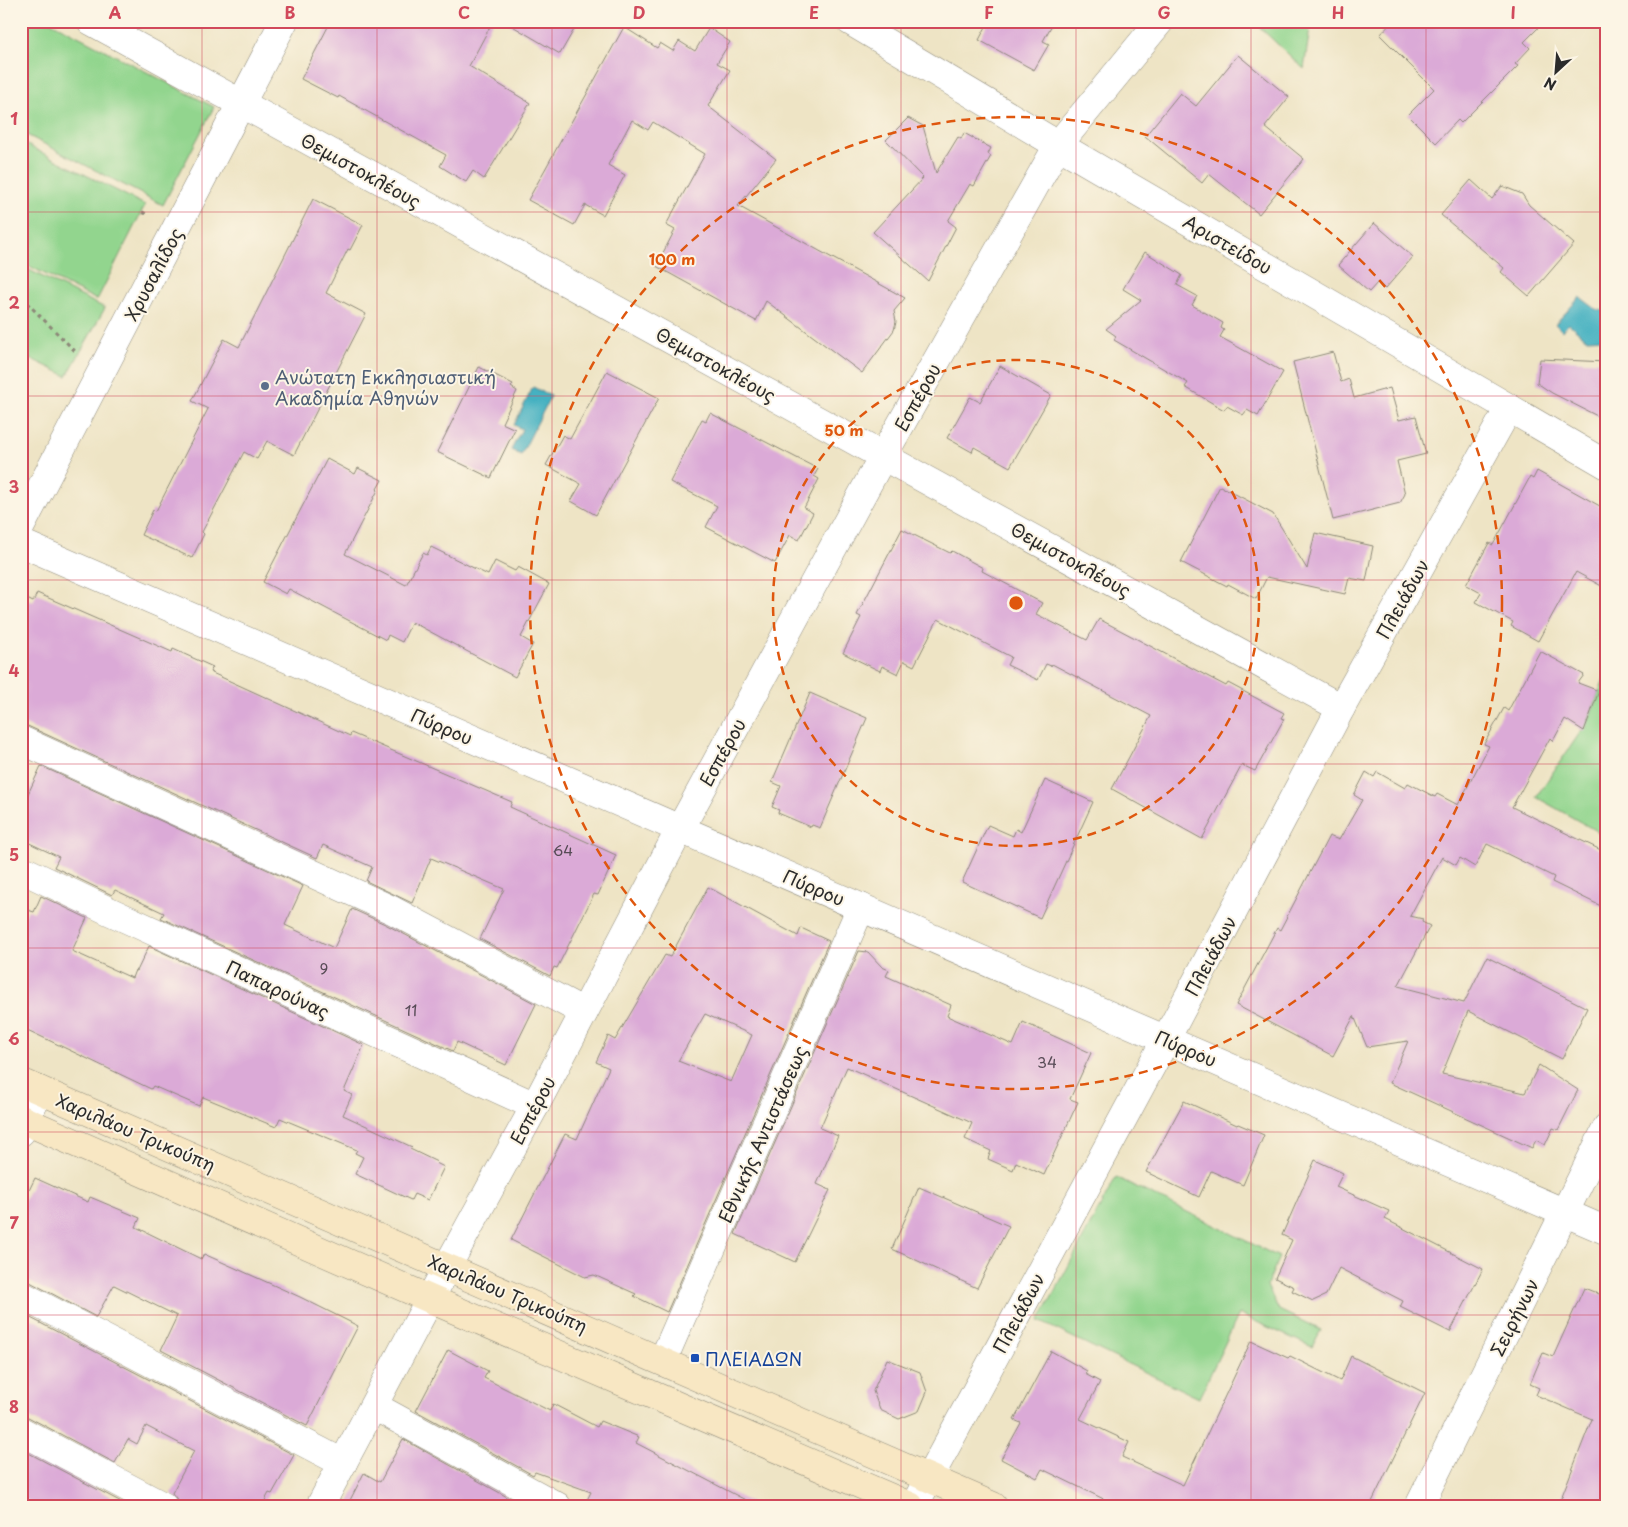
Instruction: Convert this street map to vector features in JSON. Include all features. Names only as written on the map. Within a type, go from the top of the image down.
[{"type":"main road","name":"Χαριλάου Τρικούπη","points":[[30,1086],[663,1360],[993,1506]]},
{"type":"main road","name":"Χαριλάου Τρικούπη","points":[[23,1124],[910,1506]]},
{"type":"street","name":"Θεμιστοκλέους","points":[[91,21],[1342,708]]},
{"type":"street","name":"Χρυσαλίδος","points":[[21,526],[284,21]]},
{"type":"street","name":"Αριστείδου","points":[[850,21],[1058,145],[1607,465]]},
{"type":"street","name":"Εσπέρου","points":[[320,1506],[430,1298],[535,1106],[680,829],[883,456],[1058,145],[1160,21]]},
{"type":"street","name":"Πλειάδων","points":[[914,1506],[1342,708],[1509,408]]},
{"type":"street","name":"Πύρρου","points":[[21,543],[1607,1231]]},
{"type":"street","points":[[21,740],[392,910],[584,1012]]},
{"type":"street","name":"Παπαρούνας","points":[[21,869],[535,1106]]},
{"type":"street","name":"Εθνικής Αντιστάσεως","points":[[663,1360],[861,907]]},
{"type":"street","points":[[23,1124],[30,1086]]},
{"type":"street","name":"Σειρήνων","points":[[1419,1506],[1607,1127]]},
{"type":"street","points":[[21,1294],[343,1463]]},
{"type":"street","points":[[374,1406],[557,1506]]},
{"type":"street","points":[[21,1431],[163,1506]]},
{"type":"path","points":[[21,297],[99,376]]},
{"type":"green space","points":[[21,21],[49,21],[214,107],[163,205],[21,132]]},
{"type":"green space","points":[[1253,21],[1311,21],[1304,69]]},
{"type":"green space","points":[[21,142],[145,205],[97,300],[21,262]]},
{"type":"green space","points":[[21,266],[105,308],[67,376],[21,354]]},
{"type":"green space","points":[[1607,671],[1607,837],[1536,797],[1588,721]]},
{"type":"green space","points":[[1116,1177],[1279,1257],[1267,1286],[1279,1310],[1321,1330],[1312,1347],[1239,1314],[1199,1398],[1039,1321]]},
{"type":"water","points":[[1580,297],[1596,309],[1607,312],[1607,338],[1587,339],[1569,324],[1562,331],[1555,324]]},
{"type":"water","points":[[533,387],[551,396],[521,455],[511,450],[522,429],[514,425]]},
{"type":"building","points":[[331,21],[493,21],[469,66],[530,103],[484,179],[473,171],[466,182],[440,166],[446,155],[339,96],[338,98],[301,79]]},
{"type":"building","points":[[504,21],[579,21],[560,54]]},
{"type":"building","points":[[989,21],[1054,21],[1043,41],[1049,44],[1034,70],[979,40]]},
{"type":"building","points":[[1393,21],[1545,21],[1524,42],[1530,48],[1515,64],[1518,66],[1461,123],[1458,120],[1436,143],[1408,115],[1434,89],[1380,35]]},
{"type":"building","points":[[624,27],[657,48],[660,43],[673,51],[679,41],[695,51],[709,28],[730,42],[717,63],[730,70],[708,106],[776,159],[738,206],[905,298],[894,311],[896,322],[894,330],[862,373],[766,301],[756,321],[656,266],[675,230],[666,225],[705,154],[653,122],[648,130],[632,120],[608,165],[625,175],[603,215],[585,205],[574,225],[528,200]]},
{"type":"building","points":[[1238,55],[1289,97],[1265,127],[1304,159],[1259,214],[1209,174],[1202,183],[1145,136],[1180,93],[1196,106]]},
{"type":"building","points":[[908,118],[923,126],[936,173],[958,137],[961,139],[964,133],[991,148],[988,154],[991,156],[974,186],[970,184],[948,221],[956,227],[928,281],[873,232],[923,178],[886,140]]},
{"type":"building","points":[[1471,180],[1492,199],[1502,186],[1522,194],[1529,205],[1574,244],[1529,296],[1501,272],[1504,268],[1441,215]]},
{"type":"building","name":"Ανώτατη Εκκλησιαστική Ακαδημία Αθηνών","points":[[313,199],[363,225],[350,250],[348,249],[326,293],[366,314],[294,455],[267,441],[257,459],[244,452],[202,532],[204,534],[192,558],[141,535],[153,510],[156,511],[208,409],[192,401],[224,339],[239,347]]},
{"type":"building","points":[[1374,223],[1413,257],[1385,289],[1378,282],[1369,292],[1338,265]]},
{"type":"building","points":[[1145,252],[1182,275],[1177,285],[1197,296],[1192,305],[1223,323],[1221,328],[1224,330],[1220,337],[1283,372],[1258,416],[1247,410],[1243,415],[1227,406],[1224,410],[1185,387],[1188,383],[1114,340],[1116,336],[1106,329],[1141,300],[1123,289]]},
{"type":"building","points":[[1333,352],[1341,382],[1349,379],[1354,398],[1390,388],[1399,420],[1416,416],[1426,454],[1397,461],[1405,494],[1400,503],[1333,520],[1293,362]]},
{"type":"building","points":[[1540,359],[1607,362],[1607,421],[1552,393],[1537,383]]},
{"type":"building","points":[[1000,366],[1051,395],[1010,467],[974,447],[972,452],[947,438],[970,397],[980,402]]},
{"type":"building","points":[[479,367],[513,384],[511,387],[517,391],[502,423],[515,429],[491,478],[437,452]]},
{"type":"building","points":[[607,371],[659,398],[596,515],[571,501],[581,484],[546,465],[563,435],[570,439]]},
{"type":"building","points":[[710,413],[818,469],[814,476],[819,479],[804,508],[813,513],[799,540],[790,535],[775,563],[706,527],[717,506],[670,482],[702,419],[706,421]]},
{"type":"building","points":[[327,459],[355,474],[358,468],[382,480],[345,554],[406,585],[423,553],[427,555],[431,547],[488,575],[495,561],[515,571],[518,567],[549,584],[521,637],[533,644],[515,677],[412,622],[402,642],[388,635],[386,640],[289,589],[286,594],[263,582]]},
{"type":"building","points":[[1537,471],[1607,510],[1607,589],[1576,572],[1538,641],[1511,626],[1513,622],[1476,602],[1481,593],[1466,585],[1489,543],[1493,545],[1530,477],[1533,479]]},
{"type":"building","points":[[1220,486],[1273,514],[1307,569],[1315,533],[1373,546],[1366,581],[1349,578],[1345,594],[1267,577],[1256,599],[1181,562]]},
{"type":"building","points":[[902,529],[950,553],[952,551],[983,568],[982,571],[1042,603],[1036,614],[1087,640],[1099,619],[1226,686],[1228,683],[1284,713],[1281,718],[1284,719],[1255,771],[1242,765],[1202,839],[1112,789],[1151,716],[1052,664],[1051,666],[1046,664],[1038,680],[1007,665],[1011,657],[938,619],[914,666],[904,661],[898,674],[882,666],[880,671],[843,653],[861,617],[857,615]]},
{"type":"building","points":[[37,593],[172,652],[173,649],[213,667],[210,672],[350,736],[351,733],[512,802],[510,807],[616,855],[598,895],[594,894],[557,968],[554,967],[550,976],[480,939],[504,889],[431,858],[412,903],[366,881],[372,867],[323,845],[317,858],[21,723],[21,596],[33,602]]},
{"type":"building","points":[[1540,651],[1584,675],[1578,683],[1599,691],[1584,731],[1565,719],[1553,741],[1550,738],[1512,807],[1607,853],[1607,909],[1552,882],[1554,877],[1487,844],[1475,867],[1460,858],[1456,865],[1442,857],[1410,916],[1423,919],[1422,922],[1430,926],[1398,986],[1464,1003],[1487,957],[1587,1008],[1562,1059],[1468,1011],[1442,1074],[1525,1093],[1539,1065],[1578,1090],[1558,1130],[1553,1128],[1545,1145],[1536,1140],[1532,1148],[1390,1083],[1408,1041],[1367,1047],[1354,1016],[1333,1056],[1236,1005],[1277,928],[1280,930],[1329,836],[1339,840],[1362,800],[1354,795],[1366,772],[1374,777],[1377,772],[1405,788],[1408,783],[1435,797],[1437,794],[1458,805],[1489,746],[1484,744],[1504,708],[1508,711]]},
{"type":"building","points":[[810,693],[867,718],[820,828],[812,825],[811,827],[778,813],[779,810],[772,807],[781,786],[772,782]]},
{"type":"building","points":[[41,766],[303,886],[285,925],[334,948],[352,909],[385,924],[536,1004],[506,1065],[457,1042],[453,1051],[161,918],[164,913],[115,890],[112,895],[54,867],[59,857],[21,839],[21,809]]},
{"type":"building","points":[[1045,780],[1093,802],[1040,918],[962,882],[988,825],[1013,836],[1016,829],[1021,832]]},
{"type":"building","points":[[708,887],[798,936],[801,928],[829,941],[667,1312],[634,1296],[636,1294],[594,1275],[585,1277],[511,1240],[565,1134],[577,1139],[609,1068],[596,1062],[608,1036],[615,1040],[665,955],[670,957]],"holes":[[[705,1014],[752,1035],[731,1082],[678,1061]]]},
{"type":"building","points":[[41,896],[87,918],[72,951],[132,978],[149,946],[364,1045],[344,1091],[352,1095],[343,1115],[412,1147],[410,1149],[444,1167],[428,1200],[414,1194],[411,1200],[355,1174],[363,1157],[355,1153],[357,1150],[280,1118],[276,1127],[203,1097],[199,1106],[153,1086],[151,1089],[21,1027],[21,925],[28,910],[34,912]]},
{"type":"building","points":[[859,951],[868,952],[882,967],[889,970],[886,976],[951,1005],[947,1016],[1013,1045],[1023,1022],[1091,1053],[1070,1099],[1078,1102],[1044,1175],[1016,1162],[1013,1170],[988,1159],[991,1151],[965,1139],[972,1123],[847,1067],[820,1128],[838,1136],[817,1184],[830,1190],[795,1262],[735,1234]]},
{"type":"building","points":[[1184,1101],[1264,1135],[1243,1185],[1211,1171],[1199,1197],[1146,1172]]},
{"type":"building","points":[[1315,1160],[1343,1173],[1336,1187],[1389,1211],[1385,1219],[1483,1269],[1450,1332],[1400,1307],[1403,1301],[1339,1268],[1326,1295],[1313,1301],[1292,1291],[1294,1287],[1275,1278],[1292,1240],[1282,1235]]},
{"type":"building","points":[[35,1178],[88,1202],[90,1197],[140,1218],[136,1227],[201,1259],[204,1254],[300,1297],[358,1326],[307,1426],[161,1350],[177,1316],[114,1285],[96,1317],[28,1281],[21,1280],[21,1207]]},
{"type":"building","points":[[919,1187],[1009,1226],[977,1288],[892,1249]]},
{"type":"building","points":[[1584,1288],[1607,1297],[1607,1506],[1558,1506],[1592,1419],[1536,1395],[1539,1388],[1530,1384],[1543,1353],[1553,1357]]},
{"type":"building","points":[[21,1313],[294,1455],[272,1494],[269,1493],[262,1506],[179,1506],[172,1493],[194,1451],[146,1426],[137,1444],[128,1439],[115,1463],[28,1417],[21,1416]]},
{"type":"building","points":[[1251,1341],[1288,1358],[1290,1356],[1340,1381],[1351,1356],[1425,1393],[1370,1506],[1118,1506],[1042,1469],[1037,1478],[1001,1459],[1021,1423],[1014,1420],[1051,1351],[1087,1371],[1085,1374],[1100,1382],[1080,1419],[1129,1442],[1122,1457],[1183,1485]]},
{"type":"building","points":[[448,1350],[488,1371],[484,1378],[550,1411],[553,1404],[597,1427],[600,1421],[639,1437],[636,1443],[757,1506],[584,1506],[591,1492],[535,1472],[533,1475],[416,1411]]},
{"type":"building","points":[[887,1359],[920,1372],[927,1392],[919,1411],[899,1419],[880,1410],[873,1391]]},
{"type":"building","points":[[403,1439],[518,1503],[516,1506],[347,1506],[364,1473],[380,1482]]},
{"type":"building","points":[[21,1449],[129,1506],[39,1506],[21,1497]]},
{"type":"place","name":"Ανώτατη Εκκλησιαστική Ακαδημία Αθηνών","points":[[265,386]]},
{"type":"place","name":"ΠΛΕΙΑΔΩΝ","points":[[695,1358]]}]
